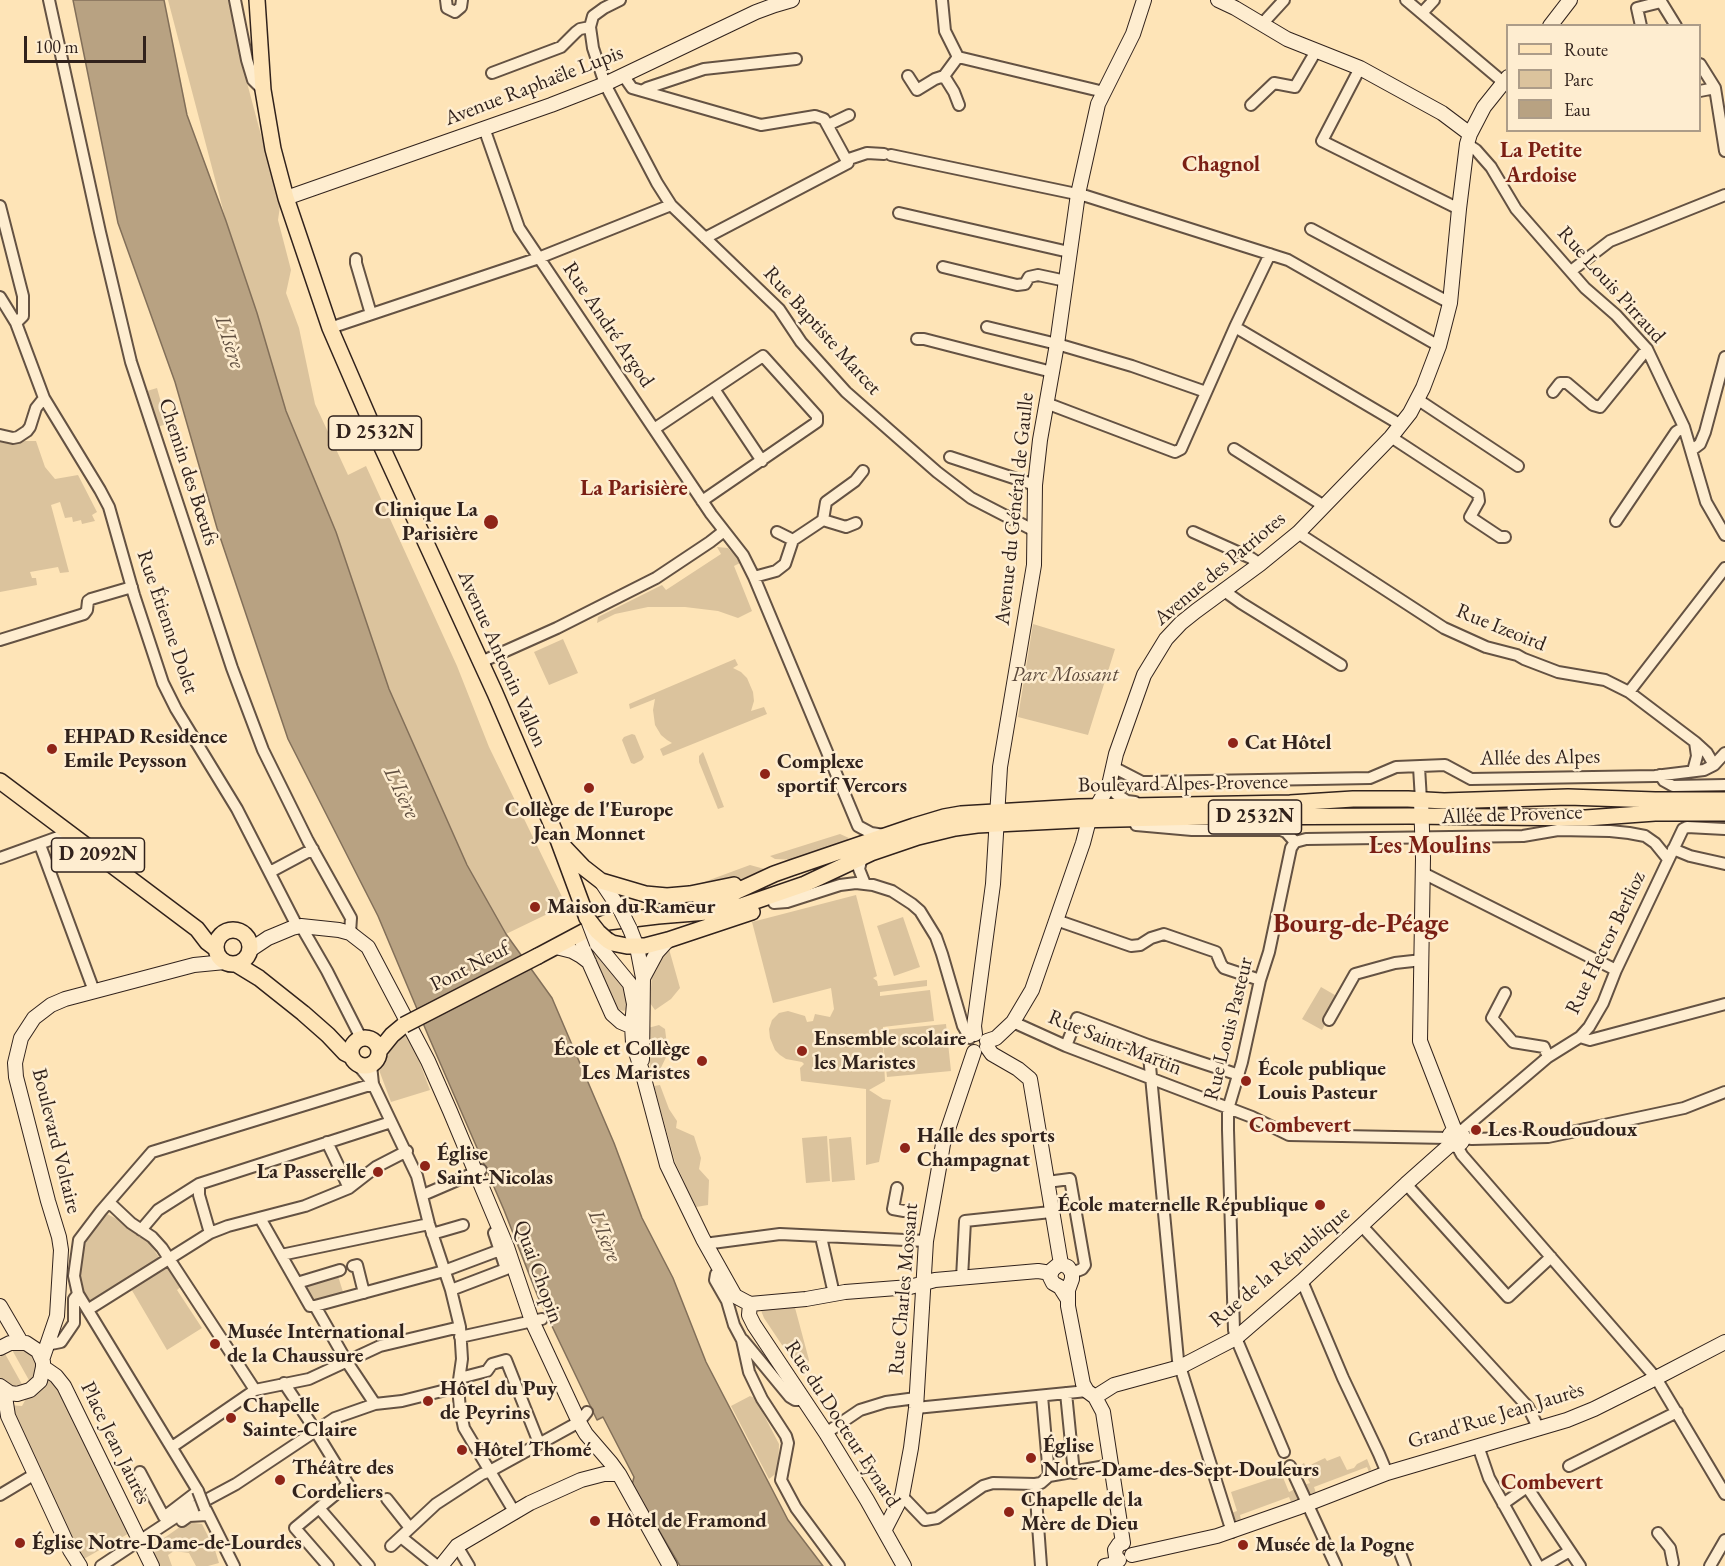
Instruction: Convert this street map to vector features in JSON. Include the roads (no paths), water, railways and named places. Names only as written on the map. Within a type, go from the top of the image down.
[{"type":"main road","name":"D 2532N","points":[[257,0],[263,90],[273,149],[286,198]]},
{"type":"main road","name":"Avenue Raphaële Lupis","points":[[286,198],[605,84],[756,12],[792,0]]},
{"type":"main road","name":"Avenue du Général de Gaulle","points":[[978,1042],[974,1026],[993,884],[1000,767],[1034,565],[1035,485],[1040,440],[1057,344],[1078,194],[1098,104],[1133,34],[1143,0]]},
{"type":"main road","points":[[1218,0],[1287,39],[1360,68],[1442,113],[1469,139],[1484,107],[1505,79]]},
{"type":"main road","points":[[1552,24],[1570,0]]},
{"type":"main road","name":"Avenue des Patriotes","points":[[978,1042],[996,1038],[1012,1022],[1032,990],[1083,843],[1109,785],[1144,675],[1166,639],[1181,623],[1260,564],[1298,532],[1391,437],[1417,399],[1429,375],[1439,346],[1450,303],[1459,209],[1469,139]]},
{"type":"main road","name":"Avenue Antonin Vallon","points":[[286,198],[330,328],[375,432],[481,662],[557,837]]},
{"type":"main road","name":"D 2092N","points":[[0,781],[196,929],[232,950],[259,978],[328,1035],[364,1051]]},
{"type":"main road","name":"Boulevard Alpes-Provence","points":[[1096,815],[1157,805],[1290,803],[1353,799],[1443,801],[1568,797],[1725,800]]},
{"type":"main road","points":[[1421,800],[1423,873],[1420,1041],[1456,1138]]},
{"type":"main road","name":"Boulevard Alpes-Provence","points":[[658,916],[720,899],[774,874],[886,835],[944,817],[962,814],[996,818],[1096,815],[1586,818],[1655,813],[1725,813]]},
{"type":"main road","name":"Boulevard Alpes-Provence","points":[[556,947],[586,921],[614,921],[724,910],[805,884],[862,857],[935,833],[996,818]]},
{"type":"main road","name":"D 2532N","points":[[557,837],[574,860],[601,881],[634,891],[667,896],[690,894],[774,874]]},
{"type":"main road","name":"D 2532N","points":[[557,837],[586,921],[598,932],[602,942],[637,947],[668,940],[774,903],[805,884]]},
{"type":"main road","points":[[579,897],[589,886],[601,881],[630,929],[637,947],[643,978],[633,1044],[667,1165],[707,1246],[735,1296],[750,1304],[910,1287],[929,1281],[1038,1271],[1063,1280]]},
{"type":"main road","points":[[586,921],[583,944],[612,1014],[621,1022],[637,1025]]},
{"type":"main road","points":[[299,926],[350,933]]},
{"type":"main road","name":"Boulevard Voltaire","points":[[2,1388],[17,1394],[30,1390],[40,1381],[57,1316],[61,1250],[19,1090],[15,1063],[21,1038],[34,1018],[58,1002],[195,965],[299,926]]},
{"type":"main road","name":"Quai Chopin","points":[[350,933],[368,947],[428,1062],[478,1171],[537,1320],[583,1417],[586,1434],[610,1467],[670,1566]]},
{"type":"main road","points":[[643,978],[657,952],[668,940]]},
{"type":"main road","points":[[602,942],[630,984],[637,1025]]},
{"type":"main road","points":[[556,947],[572,951],[589,962]]},
{"type":"main road","name":"Pont Neuf","points":[[364,1051],[392,1035],[404,1025],[556,947]]},
{"type":"main road","points":[[978,1042],[1030,1079],[1051,1212],[1083,1384],[1103,1412],[1123,1543],[1119,1544],[1114,1554],[1126,1560]]},
{"type":"main road","name":"Rue Charles Mossant","points":[[885,1529],[902,1496],[911,1448],[924,1283],[926,1241],[924,1215],[943,1144],[978,1042]]},
{"type":"main road","name":"Rue de la République","points":[[1091,1394],[1114,1385],[1180,1367],[1236,1338],[1302,1281],[1456,1138]]},
{"type":"main road","name":"Rue du Docteur Eynard","points":[[750,1304],[749,1315],[754,1325],[826,1434],[885,1529],[904,1566]]},
{"type":"main road","name":"Place Jean Jaurès","points":[[0,1306],[26,1344],[38,1352],[43,1364],[64,1386],[145,1543],[152,1566]]},
{"type":"main road","name":"Grand'Rue Jean Jaurès","points":[[1105,1566],[1232,1532],[1238,1525],[1274,1511],[1295,1504],[1307,1504],[1387,1473],[1567,1420],[1656,1378],[1725,1341]]},
{"type":"main road","points":[[0,1348],[10,1343],[52,1342]]},
{"type":"main road","points":[[2,1388],[8,1416],[70,1550],[80,1566]]},
{"type":"main road","points":[[439,1566],[457,1546],[530,1503],[610,1467]]},
{"type":"street","name":"Chemin des Bœufs","points":[[49,0],[131,362],[232,668],[263,750],[351,918],[350,933]]},
{"type":"street","points":[[236,0],[248,60],[254,80],[263,90]]},
{"type":"street","points":[[446,0],[447,8],[455,12],[462,7],[462,0]]},
{"type":"street","points":[[492,73],[561,47],[580,29],[590,27],[597,12],[620,0]]},
{"type":"street","points":[[942,0],[945,31],[958,57],[1104,92]]},
{"type":"street","points":[[1262,24],[1284,0]]},
{"type":"street","points":[[1406,0],[1505,79]]},
{"type":"street","points":[[1422,13],[1434,0]]},
{"type":"street","points":[[1641,24],[1637,8],[1660,1],[1675,24]]},
{"type":"street","name":"Rue Baptiste Marcet","points":[[590,27],[592,48],[605,84],[671,205],[779,309],[801,342],[846,392],[937,472],[971,498],[1035,531]]},
{"type":"street","points":[[1251,105],[1274,83],[1295,87],[1316,51]]},
{"type":"street","points":[[908,76],[917,90],[945,76],[958,57]]},
{"type":"street","points":[[642,91],[704,69],[796,59]]},
{"type":"street","points":[[1701,66],[1721,99],[1725,152]]},
{"type":"street","points":[[1360,68],[1322,141],[1459,209]]},
{"type":"street","points":[[623,75],[632,88],[761,125],[815,116],[824,119],[846,160],[848,164],[705,238]]},
{"type":"street","points":[[945,76],[959,105]]},
{"type":"street","points":[[1701,92],[1714,88]]},
{"type":"street","points":[[828,125],[849,115]]},
{"type":"street","name":"Rue André Argod","points":[[484,128],[519,228],[702,501],[743,555],[858,826]]},
{"type":"street","name":"Rue Louis Pirraud","points":[[1469,139],[1491,167],[1516,209],[1585,288],[1616,315],[1647,349],[1684,427],[1706,502],[1725,535]]},
{"type":"street","points":[[846,160],[867,153],[887,155],[1078,194],[1270,254],[1288,260],[1439,346]]},
{"type":"street","points":[[1571,271],[1610,241],[1725,195]]},
{"type":"street","points":[[330,328],[539,258],[671,205]]},
{"type":"street","points":[[0,206],[23,296],[23,316],[16,323]]},
{"type":"street","points":[[899,213],[1069,252]]},
{"type":"street","points":[[1311,229],[1450,303]]},
{"type":"street","points":[[1046,404],[1175,452],[1181,449],[1270,254]]},
{"type":"street","points":[[356,259],[371,314]]},
{"type":"street","points":[[943,267],[1017,285],[1025,284],[1029,277],[1038,275],[1066,281]]},
{"type":"street","name":"Rue Étienne Dolet","points":[[0,297],[16,323],[44,398],[109,507],[132,587],[164,683],[176,709],[220,778],[299,926],[327,971],[364,1051],[373,1084],[407,1151],[417,1176],[451,1290],[460,1332],[462,1359],[459,1382],[460,1410],[464,1428],[514,1513]]},
{"type":"street","points":[[987,327],[1132,366],[1206,392]]},
{"type":"street","points":[[1236,327],[1401,425]]},
{"type":"street","points":[[917,339],[1052,372]]},
{"type":"street","points":[[1553,392],[1560,383],[1567,383],[1593,405],[1600,407],[1647,349]]},
{"type":"street","points":[[654,429],[763,356],[817,416],[817,422],[702,501]]},
{"type":"street","points":[[1692,450],[1700,444],[1705,432],[1725,357]]},
{"type":"street","points":[[714,389],[762,461]]},
{"type":"street","points":[[0,435],[14,438],[27,431],[36,408],[44,398]]},
{"type":"street","points":[[1417,399],[1518,466]]},
{"type":"street","points":[[1616,521],[1676,432],[1684,427]]},
{"type":"street","points":[[1391,437],[1478,494],[1479,501],[1470,517],[1494,534],[1504,537]]},
{"type":"street","points":[[1234,449],[1324,506]]},
{"type":"street","points":[[950,457],[1035,485]]},
{"type":"street","points":[[754,577],[776,571],[786,564],[793,540],[823,519],[826,502],[855,481],[863,471]]},
{"type":"street","points":[[823,519],[846,527],[856,523]]},
{"type":"street","points":[[481,662],[556,628],[656,578],[710,543],[724,531]]},
{"type":"street","points":[[777,532],[793,540]]},
{"type":"street","points":[[1193,532],[1260,564]]},
{"type":"street","name":"Rue Izeoird","points":[[1298,532],[1444,628],[1482,646],[1517,655],[1558,672],[1605,680],[1629,692],[1695,742],[1707,753],[1714,765]]},
{"type":"street","points":[[1629,692],[1725,568]]},
{"type":"street","points":[[0,640],[84,614],[88,601],[91,599],[132,587]]},
{"type":"street","points":[[1223,590],[1341,665]]},
{"type":"street","points":[[1693,771],[1697,756],[1695,742]]},
{"type":"street","points":[[1658,776],[1704,770],[1714,765],[1725,753]]},
{"type":"street","name":"Allée des Alpes","points":[[1109,785],[1135,785],[1142,782],[1370,778],[1396,767],[1445,765],[1471,779],[1658,776],[1673,786],[1725,785]]},
{"type":"street","name":"Allée des Alpes","points":[[1113,767],[1142,782]]},
{"type":"street","points":[[1419,767],[1421,800]]},
{"type":"street","points":[[1109,785],[1116,794],[1127,801],[1157,805]]},
{"type":"street","points":[[1096,815],[1115,823],[1192,830],[1281,830],[1295,842]]},
{"type":"street","points":[[848,849],[858,826],[871,833],[886,835]]},
{"type":"street","name":"Rue Hector Berlioz","points":[[1456,1138],[1548,1057],[1580,1037],[1589,1027],[1603,1003],[1616,970],[1683,830],[1688,827],[1725,829]]},
{"type":"street","name":"Allée de Provence","points":[[1295,842],[1306,839],[1523,836],[1558,830],[1629,833],[1645,836],[1655,843],[1668,860]]},
{"type":"street","points":[[0,858],[40,845],[61,836],[66,831]]},
{"type":"street","name":"Rue Louis Pasteur","points":[[1284,1452],[1234,1330],[1228,1108],[1239,1075],[1291,848],[1295,842]]},
{"type":"street","points":[[40,845],[94,991]]},
{"type":"street","points":[[270,872],[313,849]]},
{"type":"street","points":[[1674,849],[1690,856],[1725,864]]},
{"type":"street","points":[[862,857],[859,869],[865,884]]},
{"type":"street","points":[[1423,873],[1616,970]]},
{"type":"street","points":[[774,903],[787,902],[840,885],[865,884],[892,891],[912,904],[920,911],[936,937],[962,1025],[978,1042]]},
{"type":"street","points":[[1056,920],[1131,946],[1140,945],[1164,934],[1216,952],[1224,968],[1260,980]]},
{"type":"street","points":[[1329,1020],[1354,974],[1395,963],[1422,960]]},
{"type":"street","points":[[1505,993],[1491,1018],[1513,1042],[1544,1047],[1548,1057]]},
{"type":"street","points":[[1580,1037],[1590,1040],[1725,1004]]},
{"type":"street","points":[[1065,1046],[1077,1018],[1148,1045],[1239,1075]]},
{"type":"street","name":"Rue Saint-Martin","points":[[1012,1022],[1065,1046],[1252,1117],[1289,1135],[1548,1137],[1684,1108],[1725,1092]]},
{"type":"street","points":[[1148,1045],[1178,1360],[1232,1532]]},
{"type":"street","points":[[234,1566],[206,1512],[198,1491],[78,1294],[74,1276],[79,1240],[152,1152],[373,1084]]},
{"type":"street","points":[[141,1230],[158,1210],[199,1184],[391,1122]]},
{"type":"street","points":[[1456,1138],[1462,1155],[1656,1378],[1725,1494]]},
{"type":"street","points":[[327,1142],[349,1188]]},
{"type":"street","points":[[89,1309],[210,1233],[228,1226],[305,1206],[349,1188],[376,1167],[407,1151]]},
{"type":"street","points":[[423,1195],[478,1171]]},
{"type":"street","points":[[1047,1182],[1070,1179],[1085,1264],[1082,1269],[1063,1280]]},
{"type":"street","points":[[199,1184],[199,1195],[210,1233]]},
{"type":"street","points":[[1406,1184],[1508,1297],[1551,1257]]},
{"type":"street","points":[[897,1188],[893,1209],[904,1211]]},
{"type":"street","points":[[107,1205],[113,1206],[152,1237],[169,1258],[255,1390]]},
{"type":"street","points":[[962,1278],[965,1221],[1051,1212]]},
{"type":"street","points":[[451,1290],[506,1269],[489,1216]]},
{"type":"street","points":[[260,1218],[310,1306],[444,1271],[500,1250]]},
{"type":"street","points":[[281,1255],[463,1225]]},
{"type":"street","points":[[1362,1226],[1528,1407],[1539,1429]]},
{"type":"street","points":[[707,1246],[780,1234],[926,1241]]},
{"type":"street","points":[[821,1237],[834,1294]]},
{"type":"street","points":[[353,1266],[357,1265],[364,1293]]},
{"type":"street","points":[[297,1283],[340,1270]]},
{"type":"street","points":[[721,1272],[716,1275],[715,1280],[727,1301],[734,1325],[742,1340],[790,1397],[802,1400]]},
{"type":"street","points":[[1302,1281],[1387,1473]]},
{"type":"street","points":[[52,1342],[74,1323],[74,1299],[78,1294]]},
{"type":"street","points":[[315,1306],[347,1362],[375,1404]]},
{"type":"street","points":[[172,1447],[255,1390],[309,1380],[380,1346],[537,1320]]},
{"type":"street","points":[[742,1340],[749,1372],[756,1388],[788,1443],[781,1480],[796,1508],[838,1566]]},
{"type":"street","points":[[114,1566],[182,1513],[276,1459],[334,1418],[375,1404],[402,1401],[459,1382],[487,1371],[492,1364],[506,1360],[539,1443]]},
{"type":"street","points":[[284,1383],[348,1484],[295,1528],[328,1566]]},
{"type":"street","points":[[1066,1393],[1074,1473]]},
{"type":"street","points":[[826,1434],[860,1410],[886,1402],[916,1403],[1066,1393],[1091,1394]]},
{"type":"street","points":[[1042,1396],[1049,1476]]},
{"type":"street","points":[[1569,1466],[1677,1412]]},
{"type":"street","points":[[391,1546],[436,1504],[482,1474],[583,1417]]},
{"type":"street","points":[[1478,1446],[1489,1478],[1538,1566]]},
{"type":"street","points":[[902,1496],[925,1520],[937,1518],[983,1486],[993,1483],[1035,1484],[1041,1483],[1049,1476],[1112,1465]]},
{"type":"street","points":[[1290,1466],[1336,1566]]},
{"type":"street","points":[[141,1472],[164,1517],[198,1491]]},
{"type":"street","points":[[0,1495],[35,1474]]},
{"type":"street","points":[[1035,1484],[1041,1566]]},
{"type":"street","points":[[1503,1504],[1527,1487],[1580,1566]]},
{"type":"street","points":[[387,1499],[410,1528]]},
{"type":"street","points":[[319,1508],[369,1566]]},
{"type":"street","points":[[101,1566],[134,1544],[145,1543],[189,1516],[206,1512]]},
{"type":"street","points":[[1658,1533],[1670,1548],[1673,1565]]},
{"type":"street","points":[[401,1537],[439,1566]]},
{"type":"street","points":[[1710,1566],[1725,1540]]},
{"type":"street","points":[[457,1546],[469,1566]]},
{"type":"street","points":[[1544,1566],[1570,1551]]},
{"type":"street","points":[[1400,1553],[1405,1566]]},
{"type":"water","name":"L'Isère","points":[[73,0],[164,0],[187,115],[257,313],[286,411],[336,532],[389,689],[467,865],[506,934],[552,998],[614,1143],[642,1218],[673,1278],[706,1362],[788,1520],[823,1566],[680,1566],[632,1485],[634,1477],[603,1417],[597,1420],[538,1297],[504,1210],[378,916],[288,739],[217,528],[175,382],[118,223]]},
{"type":"tunnel","points":[[904,1211],[919,1214]]},
{"type":"place","name":"Clinique La Parisière","points":[[491,522]]},
{"type":"place","name":"Cat Hôtel","points":[[1233,743]]},
{"type":"place","name":"EHPAD Residence Emile Peysson","points":[[52,749]]},
{"type":"place","name":"Complexe sportif Vercors","points":[[765,774]]},
{"type":"place","name":"Collège de l'Europe Jean Monnet","points":[[589,788]]},
{"type":"place","name":"Maison du Rameur","points":[[535,907]]},
{"type":"place","name":"Ensemble scolaire les Maristes","points":[[802,1051]]},
{"type":"place","name":"École et Collège Les Maristes","points":[[702,1061]]},
{"type":"place","name":"École publique Louis Pasteur","points":[[1246,1081]]},
{"type":"place","name":"Les Roudoudoux","points":[[1476,1130]]},
{"type":"place","name":"Halle des sports Champagnat","points":[[905,1148]]},
{"type":"place","name":"Église Saint-Nicolas","points":[[425,1166]]},
{"type":"place","name":"La Passerelle","points":[[378,1172]]},
{"type":"place","name":"École maternelle République","points":[[1320,1205]]},
{"type":"place","name":"Musée International de la Chaussure","points":[[215,1344]]},
{"type":"place","name":"Hôtel du Puy de Peyrins","points":[[428,1401]]},
{"type":"place","name":"Chapelle Sainte-Claire","points":[[231,1418]]},
{"type":"place","name":"Hôtel Thomé","points":[[462,1450]]},
{"type":"place","name":"Église Notre-Dame-des-Sept-Douleurs","points":[[1031,1458]]},
{"type":"place","name":"Théâtre des Cordeliers","points":[[280,1480]]},
{"type":"place","name":"Chapelle de la Mère de Dieu","points":[[1009,1512]]},
{"type":"place","name":"Hôtel de Framond","points":[[595,1521]]},
{"type":"place","name":"Église Notre-Dame-de-Lourdes","points":[[20,1543]]},
{"type":"place","name":"Musée de la Pogne","points":[[1243,1545]]},
{"type":"district","name":"La Petite Ardoise","points":[[1541,164]]},
{"type":"district","name":"Chagnol","points":[[1221,165]]},
{"type":"district","name":"La Parisière","points":[[634,489]]},
{"type":"district","name":"Les Moulins","points":[[1430,846]]},
{"type":"district","name":"Bourg-de-Péage","points":[[1361,925]]},
{"type":"district","name":"Combevert","points":[[1300,1126]]},
{"type":"district","name":"Combevert","points":[[1552,1483]]},
{"type":"park label","name":"Parc Mossant","points":[[1065,675]]}]
